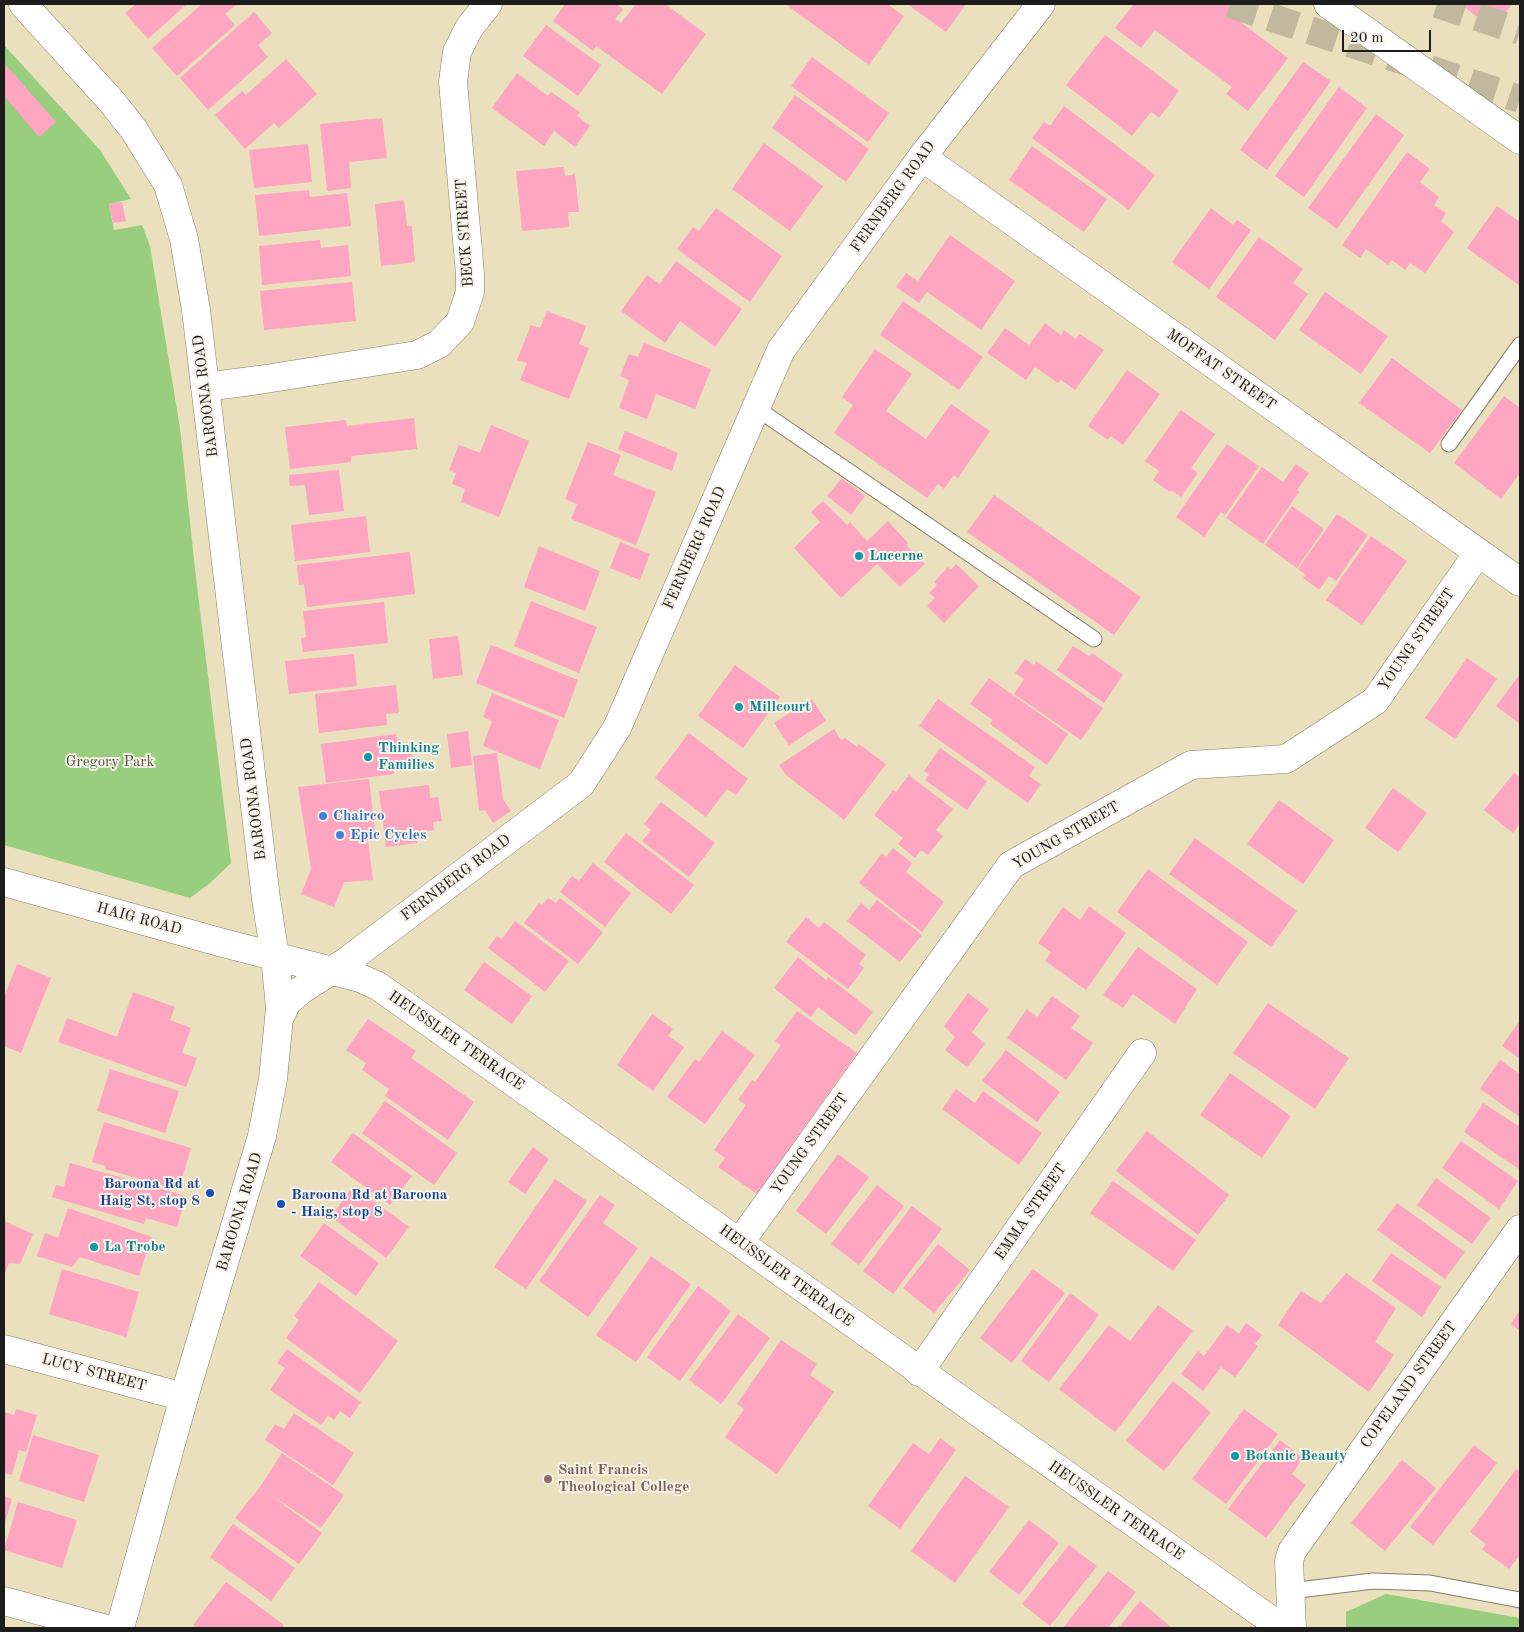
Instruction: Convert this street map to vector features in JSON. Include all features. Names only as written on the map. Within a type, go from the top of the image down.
[{"type":"street","name":"BAROONA ROAD","points":[[23,4],[112,102],[134,130],[168,185],[184,239],[196,310],[280,1008],[273,1079],[262,1136],[184,1397],[120,1628]]},
{"type":"street","name":"BECK STREET","points":[[205,387],[417,355],[439,344],[460,322],[470,292],[470,274],[453,82],[457,52],[469,28],[488,4]]},
{"type":"street","name":"FERNBERG ROAD","points":[[279,1019],[284,1006],[294,995],[347,961],[581,784],[617,728],[781,350],[922,157],[1041,4]]},
{"type":"street","points":[[1328,4],[1520,140]]},
{"type":"street","name":"MOFFAT STREET","points":[[922,157],[1520,582]]},
{"type":"street","name":"YOUNG STREET","points":[[740,1242],[1011,865],[1190,765],[1286,759],[1375,701],[1478,552]]},
{"type":"street","name":"HAIG ROAD","points":[[4,882],[274,956]]},
{"type":"street","name":"HEUSSLER TERRACE","points":[[274,956],[367,980],[387,991],[919,1372],[1282,1628]]},
{"type":"street","name":"EMMA STREET","points":[[919,1372],[1142,1053]]},
{"type":"street","name":"COPELAND STREET","points":[[1292,1628],[1289,1562],[1292,1551],[1520,1229]]},
{"type":"street","name":"LUCY STREET","points":[[4,1349],[184,1397]]},
{"type":"street","points":[[4,1601],[103,1628]]},
{"type":"lane","points":[[1449,444],[1520,345]]},
{"type":"lane","points":[[756,408],[1094,639]]},
{"type":"lane","points":[[1290,1591],[1373,1581],[1411,1582],[1430,1583],[1520,1600]]},
{"type":"green space","name":"Gregory Park","points":[[4,45],[100,150],[131,199],[109,204],[114,230],[142,225],[150,246],[180,428],[196,578],[231,863],[209,884],[190,898],[4,845]]},
{"type":"green space","points":[[1386,1594],[1520,1618],[1520,1628],[1346,1628],[1346,1612]]},
{"type":"building","points":[[136,4],[187,4],[148,39],[125,13]]},
{"type":"building","points":[[202,4],[237,4],[225,14],[235,25],[177,76],[152,48]]},
{"type":"building","points":[[565,4],[616,4],[623,9],[615,19],[621,23],[636,4],[665,4],[706,34],[662,94],[596,46],[593,51],[553,21]]},
{"type":"building","points":[[785,4],[887,4],[904,16],[869,65]]},
{"type":"building","points":[[907,4],[966,4],[946,32]]},
{"type":"building","points":[[1134,4],[1244,4],[1234,17],[1288,58],[1248,111],[1226,94],[1232,87],[1155,30],[1141,48],[1115,28]]},
{"type":"building","points":[[1460,4],[1512,4],[1493,29]]},
{"type":"building","points":[[254,12],[272,33],[258,45],[268,57],[208,110],[180,78]]},
{"type":"building","points":[[546,25],[601,65],[578,96],[523,56]]},
{"type":"building","points":[[1105,35],[1179,91],[1159,118],[1151,112],[1132,136],[1066,85]]},
{"type":"building","points":[[812,57],[889,113],[868,142],[791,86]]},
{"type":"building","points":[[286,59],[317,94],[279,128],[274,123],[245,149],[215,115],[242,91],[246,95]]},
{"type":"building","points":[[1303,62],[1331,81],[1267,170],[1240,150]]},
{"type":"building","points":[[7,66],[56,122],[39,137],[4,96],[4,70]]},
{"type":"building","points":[[517,73],[548,96],[551,92],[580,112],[577,116],[590,126],[575,147],[554,131],[544,146],[492,108]]},
{"type":"building","points":[[1339,87],[1367,108],[1304,197],[1275,176]]},
{"type":"building","points":[[795,95],[869,149],[846,182],[772,128]]},
{"type":"building","points":[[1064,106],[1155,175],[1129,210],[1032,138],[1044,122],[1050,126]]},
{"type":"building","points":[[1376,114],[1404,135],[1337,229],[1308,208]]},
{"type":"building","points":[[382,118],[387,158],[349,162],[351,188],[327,191],[320,124]]},
{"type":"building","points":[[764,143],[823,186],[790,231],[732,189]]},
{"type":"building","points":[[308,144],[312,182],[254,188],[249,150]]},
{"type":"building","points":[[1032,146],[1107,199],[1084,232],[1009,180]]},
{"type":"building","points":[[1407,152],[1430,169],[1420,182],[1439,197],[1434,205],[1446,213],[1441,221],[1454,232],[1425,273],[1410,263],[1405,270],[1392,260],[1388,265],[1366,249],[1360,258],[1342,245]]},
{"type":"building","points":[[564,167],[565,176],[575,174],[579,212],[568,212],[569,227],[522,231],[516,171]]},
{"type":"building","points":[[309,190],[310,197],[347,193],[351,226],[259,236],[255,195]]},
{"type":"building","points":[[404,200],[407,226],[412,226],[415,262],[381,266],[375,204]]},
{"type":"building","points":[[122,202],[126,221],[113,223],[109,204]]},
{"type":"building","points":[[1497,206],[1520,222],[1520,286],[1467,248]]},
{"type":"building","points":[[716,208],[782,256],[750,302],[677,249],[693,227],[699,231]]},
{"type":"building","points":[[1211,208],[1233,225],[1237,220],[1251,230],[1209,289],[1172,262]]},
{"type":"building","points":[[950,235],[1015,281],[981,330],[927,292],[919,303],[896,287],[906,273],[918,281]]},
{"type":"building","points":[[1259,237],[1303,269],[1293,283],[1308,294],[1275,340],[1216,297]]},
{"type":"building","points":[[320,240],[321,248],[348,245],[351,276],[262,285],[259,246]]},
{"type":"building","points":[[676,261],[742,309],[715,347],[680,321],[665,343],[621,311],[647,275],[660,284]]},
{"type":"building","points":[[352,282],[356,321],[264,330],[260,291]]},
{"type":"building","points":[[1325,292],[1388,336],[1361,374],[1299,330]]},
{"type":"building","points":[[903,301],[983,357],[959,390],[880,335]]},
{"type":"building","points":[[547,311],[586,326],[579,344],[589,348],[569,399],[520,380],[527,363],[517,360],[531,325],[540,328]]},
{"type":"building","points":[[1045,323],[1061,335],[1064,330],[1076,339],[1080,334],[1104,350],[1075,390],[1061,380],[1058,383],[1035,367],[1026,380],[987,353],[1005,328],[1029,345]]},
{"type":"building","points":[[644,343],[711,369],[695,409],[656,394],[647,419],[619,408],[629,380],[620,376],[629,354],[638,357]]},
{"type":"building","points":[[875,349],[912,374],[886,411],[926,439],[951,404],[990,431],[958,478],[954,475],[944,489],[938,484],[927,498],[834,433],[853,405],[842,397]]},
{"type":"building","points":[[1392,358],[1462,410],[1430,453],[1359,403]]},
{"type":"building","points":[[1127,370],[1160,394],[1123,445],[1111,436],[1108,440],[1088,426]]},
{"type":"building","points":[[1504,396],[1520,408],[1520,473],[1501,499],[1454,463]]},
{"type":"building","points":[[1181,410],[1215,434],[1191,468],[1198,473],[1181,497],[1153,480],[1159,471],[1145,461]]},
{"type":"building","points":[[414,418],[417,449],[351,456],[351,462],[290,469],[285,427],[346,420],[347,426]]},
{"type":"building","points":[[491,425],[529,441],[499,517],[461,502],[465,489],[452,484],[456,473],[449,470],[459,445],[480,453]]},
{"type":"building","points":[[625,431],[678,453],[672,471],[618,449]]},
{"type":"building","points":[[588,442],[621,455],[613,475],[656,492],[636,545],[571,519],[577,504],[565,499]]},
{"type":"building","points":[[1227,444],[1259,466],[1225,515],[1221,512],[1204,537],[1176,517]]},
{"type":"building","points":[[1296,464],[1309,473],[1297,490],[1299,492],[1263,544],[1226,518],[1262,467],[1283,482]]},
{"type":"building","points":[[339,470],[344,511],[309,515],[305,485],[290,486],[289,475]]},
{"type":"building","points":[[842,478],[865,496],[851,515],[827,496]]},
{"type":"building","points":[[994,495],[1141,597],[1114,635],[967,532]]},
{"type":"building","name":"Lucerne","points":[[823,501],[847,525],[850,522],[867,541],[888,521],[908,543],[906,545],[925,564],[900,587],[877,564],[841,598],[794,548],[820,522],[811,512]]},
{"type":"building","points":[[1292,506],[1324,529],[1297,568],[1265,545]]},
{"type":"building","points":[[1337,514],[1368,535],[1336,581],[1329,576],[1319,590],[1303,578],[1306,575],[1298,569]]},
{"type":"building","points":[[366,516],[370,552],[295,561],[291,525]]},
{"type":"building","points":[[1371,536],[1407,561],[1362,625],[1326,600]]},
{"type":"building","points":[[620,542],[650,554],[640,580],[610,568]]},
{"type":"building","points":[[539,546],[600,571],[585,611],[524,587]]},
{"type":"building","points":[[410,552],[415,594],[307,607],[304,584],[299,585],[297,565]]},
{"type":"building","points":[[956,564],[979,586],[944,623],[927,606],[935,598],[929,593],[937,585],[934,582],[948,567],[951,570]]},
{"type":"building","points":[[531,601],[597,627],[579,673],[514,646]]},
{"type":"building","points":[[384,602],[388,643],[303,652],[301,638],[306,637],[303,611]]},
{"type":"building","points":[[458,636],[463,675],[433,679],[429,639]]},
{"type":"building","points":[[491,645],[578,680],[564,718],[476,683]]},
{"type":"building","points":[[1073,646],[1089,656],[1092,653],[1123,675],[1104,703],[1057,670]]},
{"type":"building","points":[[354,654],[357,686],[289,694],[285,661]]},
{"type":"building","points":[[1467,658],[1497,679],[1455,739],[1425,718]]},
{"type":"building","points":[[1025,659],[1034,665],[1036,661],[1103,708],[1081,740],[1014,694],[1024,679],[1015,673]]},
{"type":"building","name":"Millcourt","points":[[735,665],[780,697],[743,748],[698,716]]},
{"type":"building","points":[[1520,674],[1520,724],[1496,706]]},
{"type":"building","points":[[989,678],[1068,734],[1047,765],[990,724],[993,720],[970,704]]},
{"type":"building","points":[[396,685],[399,713],[386,714],[387,725],[319,733],[315,694]]},
{"type":"building","points":[[492,693],[559,720],[540,769],[483,746],[492,721],[483,717]]},
{"type":"building","points":[[812,699],[826,721],[789,745],[774,723]]},
{"type":"building","points":[[938,699],[1035,767],[1029,776],[1041,784],[1028,803],[919,726]]},
{"type":"building","points":[[834,729],[841,740],[845,738],[857,747],[859,744],[886,764],[844,820],[786,775],[779,765]]},
{"type":"building","points":[[468,731],[472,765],[451,768],[447,734]]},
{"type":"building","points":[[689,733],[748,779],[736,795],[727,789],[706,817],[655,778]]},
{"type":"building","name":"Thinking Families","points":[[396,734],[398,747],[411,746],[414,766],[393,769],[394,774],[326,783],[321,744]]},
{"type":"building","points":[[940,748],[987,781],[967,810],[925,780],[929,774],[924,771]]},
{"type":"building","points":[[497,753],[503,799],[511,811],[493,823],[485,810],[479,811],[473,756]]},
{"type":"building","points":[[1514,773],[1520,777],[1520,823],[1513,833],[1484,810]]},
{"type":"building","points":[[909,775],[953,809],[936,830],[943,836],[928,855],[921,850],[915,858],[898,844],[903,838],[874,815],[893,790],[896,792]]},
{"type":"building","points":[[369,779],[376,840],[368,841],[373,880],[344,882],[334,907],[301,894],[311,869],[298,787]]},
{"type":"building","points":[[429,785],[430,798],[438,797],[442,821],[433,822],[434,830],[416,833],[417,843],[386,847],[379,791]]},
{"type":"building","points":[[1393,788],[1427,813],[1398,852],[1365,828]]},
{"type":"building","points":[[1279,800],[1334,840],[1303,884],[1247,844]]},
{"type":"building","points":[[661,802],[715,843],[689,877],[642,841],[651,830],[644,824]]},
{"type":"building","points":[[626,833],[694,885],[671,914],[604,862]]},
{"type":"building","points":[[1195,838],[1297,911],[1271,947],[1169,874]]},
{"type":"building","points":[[893,848],[912,863],[906,872],[944,902],[922,932],[859,883],[882,853],[886,857]]},
{"type":"building","points":[[593,863],[631,893],[605,927],[560,892],[572,876],[579,881]]},
{"type":"building","points":[[1148,869],[1248,942],[1217,985],[1117,912]]},
{"type":"building","points":[[548,898],[556,903],[560,898],[603,932],[578,964],[524,923],[539,903],[542,905]]},
{"type":"building","points":[[877,900],[922,935],[900,962],[847,921],[861,903],[869,910]]},
{"type":"building","points":[[1089,906],[1126,933],[1086,990],[1045,961],[1051,952],[1038,943],[1063,907],[1080,920]]},
{"type":"building","points":[[806,917],[819,928],[824,922],[866,955],[859,964],[864,968],[848,989],[786,942]]},
{"type":"building","points":[[515,921],[569,961],[545,992],[488,948],[497,936],[502,939]]},
{"type":"building","points":[[1138,947],[1197,989],[1175,1024],[1133,994],[1123,1008],[1103,995]]},
{"type":"building","points":[[798,957],[826,980],[828,977],[873,1012],[855,1035],[818,1007],[811,1017],[774,988]]},
{"type":"building","points":[[484,962],[532,996],[512,1024],[464,990]]},
{"type":"building","points":[[17,964],[51,978],[21,1053],[4,1046],[4,997]]},
{"type":"building","points":[[133,992],[175,1007],[170,1020],[191,1028],[182,1053],[197,1058],[186,1087],[58,1042],[67,1018],[117,1037]]},
{"type":"building","points":[[968,993],[989,1009],[972,1032],[985,1044],[967,1067],[945,1050],[955,1037],[944,1026]]},
{"type":"building","points":[[1052,996],[1080,1016],[1071,1028],[1093,1043],[1066,1080],[1007,1038],[1027,1009],[1037,1017]]},
{"type":"building","points":[[1268,1003],[1349,1058],[1315,1109],[1233,1053]]},
{"type":"building","points":[[797,1011],[857,1053],[757,1194],[718,1167],[725,1158],[714,1150],[746,1105],[738,1100],[752,1080],[755,1082],[781,1045],[775,1041]]},
{"type":"building","points":[[652,1014],[673,1029],[668,1036],[684,1047],[653,1091],[617,1065]]},
{"type":"building","points":[[368,1019],[416,1051],[411,1058],[474,1102],[448,1140],[385,1096],[389,1089],[362,1070],[366,1063],[346,1050]]},
{"type":"building","points":[[1520,1020],[1520,1059],[1502,1046]]},
{"type":"building","points":[[722,1031],[755,1055],[705,1124],[667,1097],[695,1059],[699,1062]]},
{"type":"building","points":[[1006,1050],[1060,1092],[1037,1122],[982,1081]]},
{"type":"building","points":[[1500,1060],[1520,1074],[1520,1117],[1480,1089]]},
{"type":"building","points":[[110,1069],[179,1091],[165,1133],[97,1111]]},
{"type":"building","points":[[1230,1073],[1291,1116],[1262,1158],[1200,1115]]},
{"type":"building","points":[[956,1089],[975,1103],[983,1091],[1042,1133],[1019,1165],[942,1109]]},
{"type":"building","points":[[385,1101],[457,1153],[434,1185],[362,1133]]},
{"type":"building","points":[[1483,1103],[1520,1127],[1519,1169],[1464,1132]]},
{"type":"building","points":[[104,1122],[191,1148],[179,1190],[105,1169],[106,1166],[92,1162]]},
{"type":"building","points":[[1147,1131],[1229,1195],[1198,1235],[1116,1171]]},
{"type":"building","points":[[353,1133],[412,1176],[390,1205],[331,1162]]},
{"type":"building","points":[[1461,1141],[1518,1181],[1499,1209],[1442,1168]]},
{"type":"building","points":[[533,1147],[549,1159],[525,1194],[508,1182]]},
{"type":"building","points":[[838,1154],[869,1177],[826,1234],[796,1211]]},
{"type":"building","points":[[70,1163],[186,1196],[177,1227],[146,1218],[144,1224],[52,1197],[56,1185],[64,1187]]},
{"type":"building","points":[[1436,1178],[1491,1218],[1472,1244],[1417,1205]]},
{"type":"building","points":[[555,1179],[587,1201],[526,1289],[494,1267]]},
{"type":"building","points":[[1113,1181],[1196,1240],[1173,1271],[1090,1213]]},
{"type":"building","points":[[877,1185],[904,1206],[859,1265],[831,1244]]},
{"type":"building","points":[[353,1186],[409,1227],[386,1258],[331,1217]]},
{"type":"building","points":[[600,1195],[615,1205],[603,1223],[638,1248],[588,1317],[539,1281]]},
{"type":"building","points":[[1397,1203],[1465,1252],[1445,1279],[1377,1230]]},
{"type":"building","points":[[912,1206],[942,1229],[893,1294],[863,1271]]},
{"type":"building","name":"La Trobe","points":[[68,1208],[152,1237],[139,1276],[80,1257],[72,1267],[37,1256],[45,1233],[58,1238]]},
{"type":"building","points":[[4,1221],[33,1234],[20,1264],[9,1263],[4,1276]]},
{"type":"building","points":[[324,1223],[379,1263],[356,1296],[300,1256]]},
{"type":"building","points":[[938,1244],[970,1270],[934,1313],[903,1288]]},
{"type":"building","points":[[1391,1253],[1441,1287],[1422,1317],[1372,1281]]},
{"type":"building","points":[[651,1256],[691,1284],[636,1362],[596,1335]]},
{"type":"building","points":[[62,1269],[139,1292],[126,1337],[49,1314]]},
{"type":"building","points":[[1033,1269],[1065,1293],[1012,1363],[980,1338]]},
{"type":"building","points":[[1346,1273],[1396,1308],[1375,1342],[1394,1355],[1369,1392],[1278,1325],[1301,1291],[1321,1303]]},
{"type":"building","points":[[319,1282],[398,1341],[360,1393],[286,1338],[299,1320],[294,1316]]},
{"type":"building","points":[[698,1286],[731,1311],[680,1381],[647,1357]]},
{"type":"building","points":[[1070,1293],[1099,1315],[1049,1382],[1021,1361]]},
{"type":"building","points":[[1158,1305],[1193,1331],[1115,1432],[1059,1389],[1109,1325],[1130,1341]]},
{"type":"building","points":[[1520,1310],[1520,1331],[1511,1324]]},
{"type":"building","points":[[738,1314],[770,1338],[721,1404],[689,1380]]},
{"type":"building","points":[[1246,1323],[1262,1335],[1255,1344],[1258,1346],[1235,1377],[1221,1367],[1203,1391],[1181,1374],[1198,1351],[1204,1356],[1227,1325],[1239,1334]]},
{"type":"building","points":[[781,1340],[817,1364],[810,1375],[834,1392],[777,1474],[725,1437],[744,1409],[737,1404]]},
{"type":"building","points":[[287,1349],[361,1402],[350,1418],[340,1411],[334,1420],[328,1415],[321,1425],[270,1390],[285,1368],[277,1363]]},
{"type":"building","points":[[1173,1381],[1211,1412],[1164,1471],[1126,1441]]},
{"type":"building","points":[[16,1409],[37,1415],[26,1452],[19,1450],[12,1475],[4,1473],[4,1412],[14,1415]]},
{"type":"building","name":"Botanic Beauty","points":[[1244,1409],[1278,1434],[1226,1504],[1192,1479]]},
{"type":"building","points":[[294,1413],[354,1453],[333,1485],[265,1440],[275,1424],[284,1429]]},
{"type":"building","points":[[33,1435],[99,1455],[84,1502],[19,1481]]},
{"type":"building","points":[[940,1438],[956,1450],[900,1529],[868,1506],[913,1443],[929,1454]]},
{"type":"building","points":[[1280,1440],[1303,1458],[1292,1474],[1306,1485],[1266,1538],[1228,1509]]},
{"type":"building","points":[[1474,1445],[1497,1463],[1433,1545],[1410,1527]]},
{"type":"building","points":[[282,1453],[344,1495],[321,1528],[268,1493],[322,1533],[299,1564],[235,1518],[260,1487]]},
{"type":"building","points":[[1402,1460],[1436,1488],[1385,1551],[1351,1523]]},
{"type":"building","points":[[1516,1469],[1520,1472],[1520,1555],[1509,1569],[1482,1549],[1486,1544],[1470,1532]]},
{"type":"building","points":[[965,1476],[1009,1507],[955,1583],[911,1551]]},
{"type":"building","points":[[4,1496],[12,1499],[4,1526]]},
{"type":"building","points":[[18,1502],[77,1520],[62,1568],[4,1550]]},
{"type":"building","points":[[1029,1520],[1059,1543],[1019,1595],[989,1572]]},
{"type":"building","points":[[233,1524],[295,1568],[271,1601],[210,1557]]},
{"type":"building","points":[[1069,1545],[1097,1566],[1050,1626],[1022,1604]]},
{"type":"building","points":[[1108,1571],[1136,1592],[1108,1628],[1063,1628]]},
{"type":"building","points":[[226,1582],[284,1625],[282,1628],[197,1628],[193,1625]]},
{"type":"building","points":[[1140,1601],[1171,1627],[1118,1628]]},
{"type":"tunnel","points":[[1230,4],[1520,99]]},
{"type":"tunnel","points":[[1437,4],[1520,31]]},
{"type":"place","name":"Lucerne","points":[[859,556]]},
{"type":"place","name":"Millcourt","points":[[739,707]]},
{"type":"place","name":"Thinking Families","points":[[368,757]]},
{"type":"place","name":"Chairco","points":[[323,816]]},
{"type":"place","name":"Epic Cycles","points":[[340,835]]},
{"type":"place","name":"Baroona Rd at Haig St, stop 8","points":[[210,1193]]},
{"type":"place","name":"Baroona Rd at Baroona - Haig, stop 8","points":[[281,1204]]},
{"type":"place","name":"La Trobe","points":[[94,1247]]},
{"type":"place","name":"Botanic Beauty","points":[[1235,1456]]},
{"type":"place","name":"Saint Francis Theological College","points":[[548,1479]]}]
